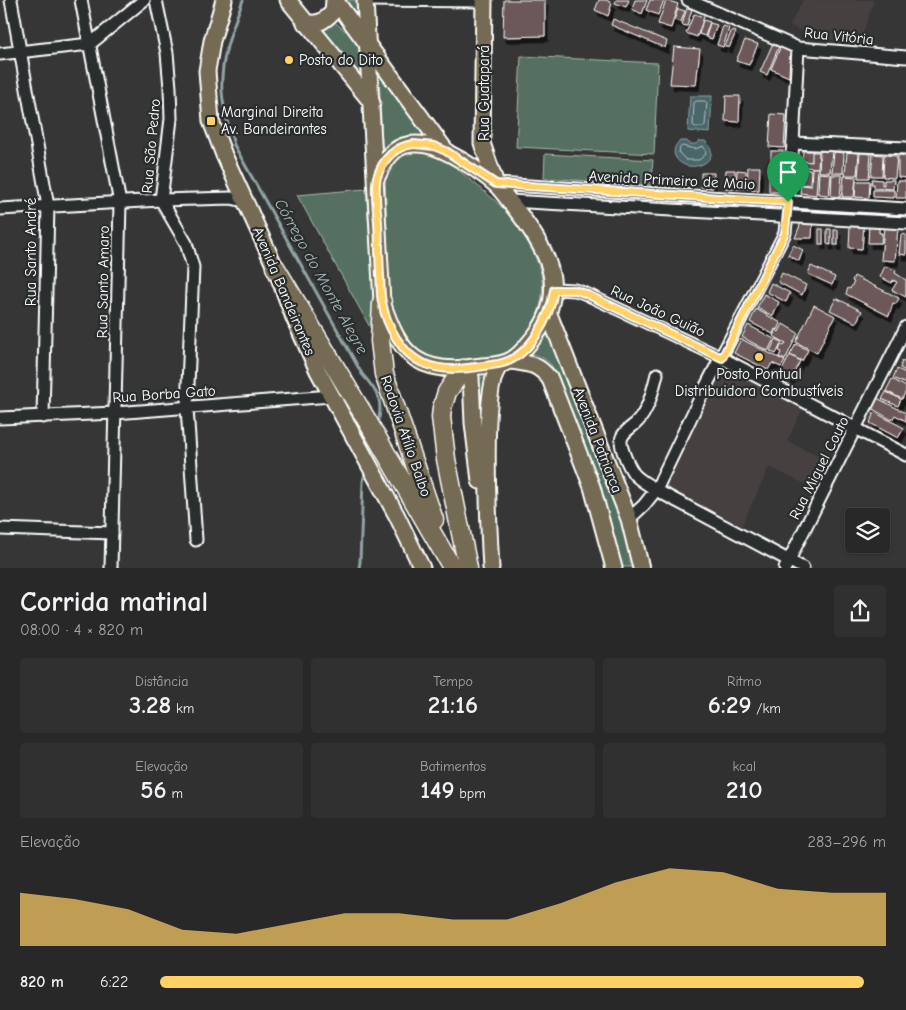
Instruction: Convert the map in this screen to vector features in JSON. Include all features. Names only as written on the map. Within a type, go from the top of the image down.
[{"type":"highway","points":[[275,267],[366,417],[450,566]]},
{"type":"highway","name":"Rodovia Atílio Balbo","points":[[382,302],[380,341],[384,374],[450,566]]},
{"type":"highway","name":"Rodovia Atílio Balbo","points":[[463,369],[447,392],[441,417],[446,459],[468,568]]},
{"type":"main road","name":"Avenida Bandeirantes","points":[[224,0],[212,41],[207,71],[211,121],[244,201],[275,267],[294,318],[331,396],[401,524],[422,568]]},
{"type":"main road","points":[[288,0],[372,103]]},
{"type":"main road","points":[[305,23],[318,24],[326,19],[333,12],[334,0]]},
{"type":"main road","points":[[334,0],[368,43],[446,151]]},
{"type":"main road","points":[[366,0],[382,302],[390,327],[405,349],[414,358],[423,363],[438,367],[463,369],[508,362]]},
{"type":"main road","name":"Rua Guatapará","points":[[484,0],[482,143],[496,184]]},
{"type":"main road","points":[[376,179],[388,156],[405,145],[422,144],[446,151],[496,184],[530,230],[547,260],[554,290],[549,314],[528,344],[508,362],[498,368],[492,387],[488,436],[491,561]]},
{"type":"main road","name":"Avenida Patriarca","points":[[549,314],[629,519],[641,568]]},
{"type":"main road","name":"Avenida Patriarca","points":[[508,362],[532,364],[541,368],[550,380],[592,487],[614,568]]},
{"type":"main road","points":[[463,369],[471,377],[474,438],[491,561]]},
{"type":"street","name":"Rua Santo André","points":[[11,0],[48,206],[43,417]]},
{"type":"street","name":"Rua Santo Amaro","points":[[81,0],[120,203],[111,568]]},
{"type":"street","points":[[0,54],[90,44],[144,0]]},
{"type":"street","name":"Rua São Pedro","points":[[156,0],[167,53],[171,119],[161,200],[186,243],[193,267],[187,408],[196,540]]},
{"type":"street","points":[[366,0],[484,0]]},
{"type":"street","name":"Rua Vitória","points":[[688,0],[798,48],[906,57]]},
{"type":"street","points":[[629,519],[656,490],[705,388],[785,233],[793,143],[798,48]]},
{"type":"street","points":[[793,143],[906,148]]},
{"type":"street","name":"Avenida Primeiro de Maio","points":[[496,184],[906,209]]},
{"type":"street","points":[[0,209],[161,200],[230,198],[244,201]]},
{"type":"street","name":"Avenida Primeiro de Maio","points":[[509,201],[906,223]]},
{"type":"street","name":"Rua João Guião","points":[[554,290],[575,290],[584,293],[722,358],[906,455]]},
{"type":"street","name":"Rua Miguel Couto","points":[[787,564],[856,429],[902,346],[906,327]]},
{"type":"street","points":[[657,374],[651,396],[639,421],[626,431],[620,443],[634,475],[656,490],[787,564],[803,568]]},
{"type":"street","name":"Rua Borba Gato","points":[[0,418],[115,413],[331,396]]},
{"type":"street","points":[[0,529],[112,533]]},
{"type":"shaded area","points":[[803,0],[874,0],[860,42],[816,39],[790,25]]},
{"type":"shaded area","points":[[721,368],[804,406],[787,441],[829,462],[814,488],[769,467],[741,527],[664,486]]},
{"type":"green space","points":[[342,0],[358,0],[359,21]]},
{"type":"green space","points":[[331,21],[350,32],[361,47],[362,81],[324,34],[325,27]]},
{"type":"green space","points":[[521,56],[658,63],[654,154],[516,147]]},
{"type":"green space","points":[[379,75],[381,75],[428,137],[426,139],[388,148],[382,146]]},
{"type":"green space","points":[[414,149],[443,156],[490,196],[517,226],[536,257],[542,286],[539,311],[528,334],[520,343],[496,359],[468,362],[432,358],[411,344],[396,323],[389,293],[385,174],[391,159]]},
{"type":"green space","points":[[545,154],[653,160],[651,185],[544,178]]},
{"type":"green space","points":[[366,189],[377,340],[297,195]]},
{"type":"green space","points":[[550,332],[622,521],[635,567],[622,567],[599,486],[552,366],[542,358],[530,354]]},
{"type":"green space","points":[[491,376],[482,458],[477,378]]},
{"type":"water","points":[[690,96],[712,96],[710,133],[688,131]]},
{"type":"water","points":[[680,141],[696,144],[699,141],[705,141],[710,148],[711,154],[708,160],[696,166],[682,164],[674,153],[675,146]]},
{"type":"building","points":[[504,0],[545,0],[545,36],[503,37]]},
{"type":"building","points":[[599,0],[606,0],[612,3],[608,16],[595,10]]},
{"type":"building","points":[[616,0],[629,0],[626,7],[615,3]]},
{"type":"building","points":[[635,0],[647,0],[642,14],[632,9]]},
{"type":"building","points":[[650,0],[664,0],[658,15],[646,10]]},
{"type":"building","points":[[666,0],[678,4],[671,28],[658,24]]},
{"type":"building","points":[[687,8],[692,9],[687,26],[682,25]]},
{"type":"building","points":[[678,9],[685,11],[681,22],[674,20]]},
{"type":"building","points":[[694,14],[704,17],[697,37],[686,33]]},
{"type":"building","points":[[613,19],[667,41],[665,48],[611,25]]},
{"type":"building","points":[[703,20],[710,22],[705,36],[699,34]]},
{"type":"building","points":[[710,23],[717,25],[712,39],[706,37]]},
{"type":"building","points":[[723,26],[729,28],[723,47],[717,45]]},
{"type":"building","points":[[732,30],[736,32],[729,48],[725,46]]},
{"type":"building","points":[[745,40],[758,44],[749,65],[736,61]]},
{"type":"building","points":[[773,43],[779,46],[767,75],[760,72]]},
{"type":"building","points":[[781,46],[790,52],[789,77],[771,69]]},
{"type":"building","points":[[674,47],[700,49],[696,85],[670,84]]},
{"type":"building","points":[[726,96],[740,96],[739,122],[725,121]]},
{"type":"building","points":[[771,114],[786,115],[784,148],[769,147]]},
{"type":"building","points":[[771,151],[783,151],[783,162],[771,162]]},
{"type":"building","points":[[803,151],[813,151],[812,162],[802,161]]},
{"type":"building","points":[[820,151],[832,151],[830,172],[819,172]]},
{"type":"building","points":[[812,152],[819,152],[818,168],[802,167],[802,161],[812,162]]},
{"type":"building","points":[[834,152],[844,153],[843,173],[832,173]]},
{"type":"building","points":[[847,152],[859,153],[857,175],[845,175]]},
{"type":"building","points":[[860,153],[871,154],[869,178],[858,178]]},
{"type":"building","points":[[873,154],[883,155],[882,176],[871,176]]},
{"type":"building","points":[[884,155],[897,156],[895,178],[883,177]]},
{"type":"building","points":[[898,155],[906,156],[906,178],[898,177]]},
{"type":"building","points":[[771,163],[783,163],[783,174],[771,174]]},
{"type":"building","points":[[748,167],[760,167],[759,190],[747,189]]},
{"type":"building","points":[[812,168],[818,168],[816,195],[800,193],[801,185],[811,186]]},
{"type":"building","points":[[801,169],[811,170],[810,185],[800,184]]},
{"type":"building","points":[[726,170],[735,170],[735,189],[725,188]]},
{"type":"building","points":[[737,170],[746,171],[746,189],[736,189]]},
{"type":"building","points":[[701,173],[714,173],[713,188],[701,187]]},
{"type":"building","points":[[819,173],[831,174],[829,195],[818,194]]},
{"type":"building","points":[[832,175],[842,175],[840,197],[831,196]]},
{"type":"building","points":[[769,176],[782,177],[781,192],[769,192]]},
{"type":"building","points":[[844,176],[856,177],[854,197],[842,197]]},
{"type":"building","points":[[872,179],[882,180],[882,185],[884,185],[884,180],[894,180],[893,189],[874,188],[874,184],[871,184]]},
{"type":"building","points":[[856,181],[870,181],[869,198],[855,197]]},
{"type":"building","points":[[897,181],[906,181],[906,198],[896,198]]},
{"type":"building","points":[[873,190],[894,190],[894,198],[873,197]]},
{"type":"building","points":[[802,220],[813,221],[812,238],[795,238]]},
{"type":"building","points":[[850,224],[864,225],[862,249],[849,248]]},
{"type":"building","points":[[869,225],[879,225],[879,233],[882,233],[881,243],[868,243]]},
{"type":"building","points":[[884,227],[898,228],[895,261],[881,260]]},
{"type":"building","points":[[819,229],[823,229],[823,244],[819,244]]},
{"type":"building","points":[[827,229],[831,229],[831,245],[827,244]]},
{"type":"building","points":[[834,230],[838,230],[838,245],[834,245]]},
{"type":"building","points":[[901,234],[906,235],[906,255],[899,254]]},
{"type":"building","points":[[793,245],[803,250],[799,261],[788,255]]},
{"type":"building","points":[[811,266],[835,277],[832,285],[808,274]]},
{"type":"building","points":[[885,266],[896,270],[895,273],[906,280],[906,297],[892,290],[897,282],[893,280],[892,283],[880,277]]},
{"type":"building","points":[[782,273],[806,285],[802,295],[778,282]]},
{"type":"building","points":[[854,276],[899,298],[896,304],[893,303],[889,316],[846,294],[848,288],[850,289],[854,282],[852,281]]},
{"type":"building","points":[[771,283],[790,293],[786,302],[767,292]]},
{"type":"building","points":[[764,294],[779,302],[773,316],[757,308]]},
{"type":"building","points":[[836,298],[862,311],[856,323],[830,310]]},
{"type":"building","points":[[814,305],[835,316],[817,353],[796,342]]},
{"type":"building","points":[[756,309],[781,323],[778,330],[775,329],[773,334],[750,322]]},
{"type":"building","points":[[783,324],[798,333],[785,360],[779,357],[781,352],[779,351],[781,345],[784,346],[786,343],[773,336],[776,330],[779,332]]},
{"type":"building","points":[[748,325],[774,339],[768,351],[742,337]]},
{"type":"building","name":"Posto Pontual Distribuidora Combustíveis","points":[[741,339],[785,361],[781,367],[772,363],[768,370],[734,353]]},
{"type":"building","points":[[776,339],[782,342],[776,354],[770,351]]},
{"type":"building","points":[[796,344],[808,350],[802,361],[790,355]]},
{"type":"building","points":[[790,355],[800,361],[791,379],[780,374]]},
{"type":"building","points":[[902,361],[906,363],[906,371],[900,368]]},
{"type":"building","points":[[897,369],[906,373],[906,384],[893,378]]},
{"type":"building","points":[[892,379],[906,387],[902,399],[886,391]]},
{"type":"building","points":[[886,392],[901,399],[898,406],[882,399]]},
{"type":"building","points":[[877,398],[906,413],[906,421],[895,415],[892,420],[871,408]]},
{"type":"building","points":[[874,412],[904,428],[898,438],[870,423]]},
{"type":"waterway","name":"Córrego do Monte Alegre","points":[[243,0],[228,44],[222,79],[224,105],[234,145],[362,374],[376,392],[380,404],[377,427]]},
{"type":"waterway","name":"Córrego do Monte Alegre","points":[[359,568],[363,481],[366,469]]},
{"type":"place","name":"Posto do Dito","points":[[289,60]]},
{"type":"place","name":"Marginal Direita Av. Bandeirantes","points":[[211,121]]},
{"type":"place","name":"Posto Pontual Distribuidora Combustíveis","points":[[759,357]]},
{"type":"route","points":[[422,144],[446,151],[496,184],[788,202],[785,233],[722,358],[584,293],[566,289],[554,290],[549,314],[541,328],[523,351],[511,360],[504,363],[463,369],[438,367],[423,363],[414,358],[405,349],[390,327],[382,302],[376,179],[388,156],[396,149],[405,145],[422,144]]}]
